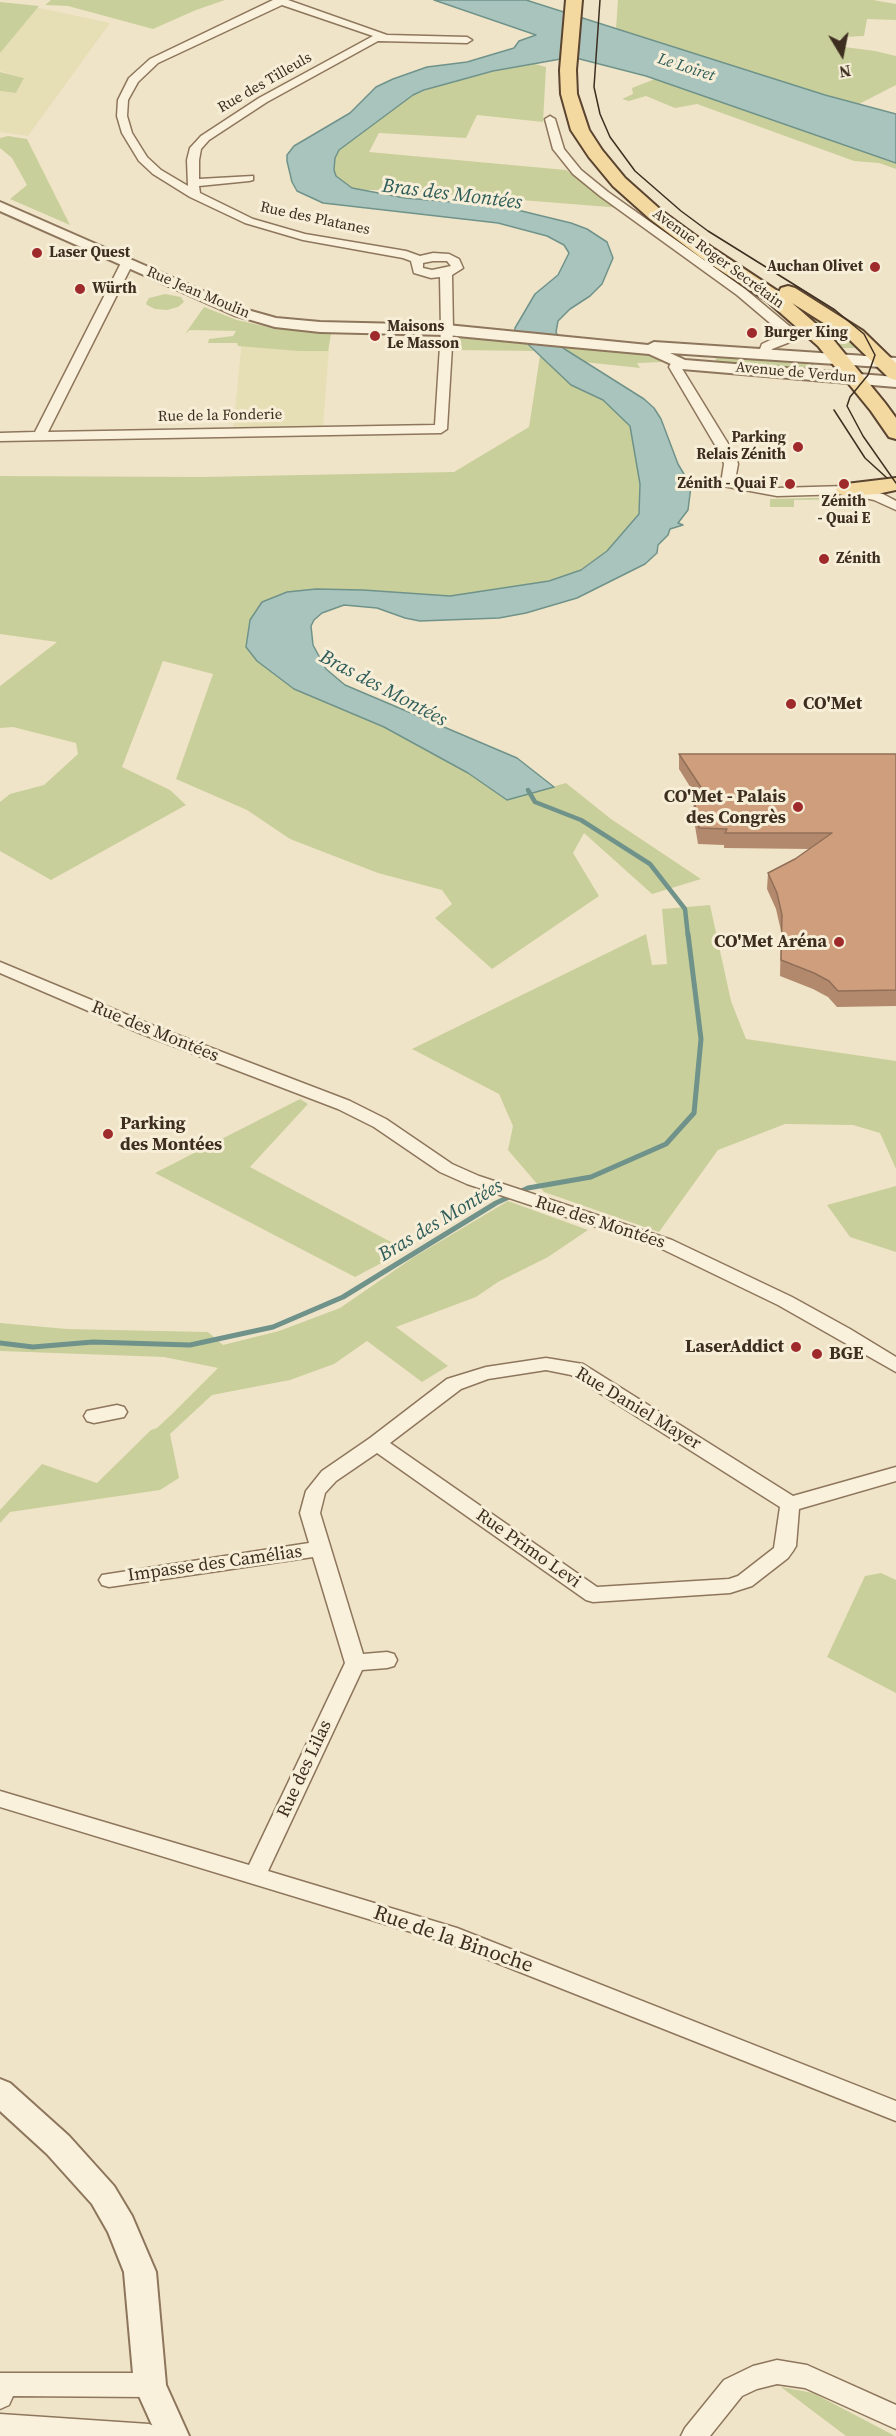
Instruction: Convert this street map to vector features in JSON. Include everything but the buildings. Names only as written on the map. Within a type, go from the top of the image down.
[{"type":"main road","points":[[574,70],[580,1]]},
{"type":"main road","name":"Avenue Roger Secrétain","points":[[574,70],[569,94],[580,130],[595,153],[620,183],[648,209],[707,253],[774,297],[825,342],[870,397],[896,434]]},
{"type":"main road","name":"Avenue Roger Secrétain","points":[[574,70],[591,128],[606,153],[636,186],[702,237],[856,335],[892,366]]},
{"type":"main road","points":[[870,397],[864,409],[896,456]]},
{"type":"main road","points":[[846,490],[896,484]]},
{"type":"street","points":[[279,1],[380,36]]},
{"type":"street","name":"Rue des Platanes","points":[[279,1],[154,61],[133,80],[123,100],[122,116],[127,133],[143,159],[157,172],[193,184],[249,221],[303,237],[406,255],[419,260],[416,263],[418,270],[431,274],[446,273],[447,330],[441,429]]},
{"type":"street","name":"Rue des Tilleuls","points":[[193,184],[196,148],[214,130],[263,100],[380,36],[467,40]]},
{"type":"street","points":[[550,119],[559,149],[577,172],[604,194],[741,292],[790,333],[786,339],[766,347],[764,354]]},
{"type":"street","points":[[193,184],[249,178]]},
{"type":"street","name":"Rue Jean Moulin","points":[[0,206],[238,312],[262,319],[320,327],[447,330],[516,337]]},
{"type":"street","points":[[40,435],[127,262]]},
{"type":"street","name":"Avenue de Verdun","points":[[516,337],[652,350],[682,358],[695,365],[896,382]]},
{"type":"street","name":"Avenue de Verdun","points":[[682,358],[764,354],[838,358],[892,366]]},
{"type":"street","points":[[682,358],[728,455],[731,464],[728,483],[777,492],[846,490],[878,497],[896,506]]},
{"type":"street","name":"Rue de la Fonderie","points":[[0,437],[441,429]]},
{"type":"street","name":"Rue des Montées","points":[[0,967],[148,1030],[344,1105],[380,1122],[446,1168],[502,1190],[666,1244],[785,1301],[896,1366]]},
{"type":"street","name":"Rue Daniel Mayer","points":[[320,1549],[309,1513],[316,1491],[329,1476],[377,1443],[454,1384],[486,1373],[546,1364],[576,1369],[790,1504]]},
{"type":"street","points":[[93,1416],[117,1412]]},
{"type":"street","name":"Rue Primo Levi","points":[[377,1443],[592,1595],[730,1586],[745,1581],[781,1553],[786,1546],[790,1504]]},
{"type":"street","points":[[790,1504],[896,1474]]},
{"type":"street","points":[[320,1549],[355,1663],[387,1660]]},
{"type":"street","name":"Impasse des Camélias","points":[[109,1580],[320,1549]]},
{"type":"street","name":"Rue des Lilas","points":[[255,1875],[355,1663]]},
{"type":"street","name":"Rue de la Binoche","points":[[0,1800],[449,1934],[896,2111]]},
{"type":"street","points":[[0,2092],[66,2153],[102,2195],[121,2226],[141,2272],[150,2385],[173,2436]]},
{"type":"street","points":[[694,2436],[733,2388],[753,2378],[777,2372],[807,2376],[896,2417]]},
{"type":"street","points":[[0,2387],[150,2385]]},
{"type":"street","points":[[0,2426],[149,2436]]},
{"type":"shaded area","points":[[35,7],[110,23],[28,136],[0,132],[0,91],[16,93],[24,78],[0,71],[0,52]]},
{"type":"shaded area","points":[[279,330],[330,335],[323,427],[233,429],[243,331]]},
{"type":"green space","points":[[51,0],[225,0],[153,29],[68,6],[45,5]]},
{"type":"green space","points":[[618,0],[873,0],[896,4],[896,20],[867,19],[864,36],[844,37],[836,41],[837,46],[896,56],[896,85],[859,104],[825,95],[616,29]]},
{"type":"green space","points":[[0,2],[39,6],[0,53]]},
{"type":"green space","points":[[531,63],[546,67],[543,122],[477,115],[466,138],[379,133],[369,152],[566,170],[621,208],[396,190],[358,190],[336,176],[335,158],[339,150],[412,96],[445,83]]},
{"type":"green space","points":[[0,72],[24,78],[16,93],[0,91]]},
{"type":"green space","points":[[655,79],[896,163],[896,169],[879,163],[854,161],[697,104],[675,108],[646,96],[629,101],[622,99],[633,94],[632,88]]},
{"type":"green space","points":[[8,136],[27,139],[70,225],[10,199],[27,185],[12,158],[0,148],[0,138]]},
{"type":"green space","points":[[753,275],[827,321],[861,348],[839,348]]},
{"type":"green space","points":[[165,294],[181,297],[184,302],[178,307],[167,310],[155,309],[147,305],[149,298]]},
{"type":"green space","points":[[204,307],[237,320],[272,328],[331,334],[328,351],[238,346],[237,343],[208,343],[209,339],[233,336],[236,331],[190,330],[185,334]]},
{"type":"green space","points":[[457,337],[526,344],[534,351],[456,350]]},
{"type":"green space","points":[[562,347],[658,354],[663,362],[637,363],[640,368],[584,362]]},
{"type":"green space","points":[[718,353],[810,361],[822,372],[714,364]]},
{"type":"green space","points":[[540,356],[571,385],[603,400],[630,426],[640,484],[639,514],[607,551],[581,570],[549,581],[450,596],[318,589],[287,592],[294,688],[384,727],[468,773],[507,800],[566,783],[611,819],[701,879],[652,894],[584,833],[573,853],[599,896],[492,969],[435,918],[452,904],[442,890],[378,873],[290,839],[247,810],[176,779],[213,674],[163,661],[122,767],[170,790],[186,805],[51,880],[0,851],[0,802],[10,794],[44,785],[78,754],[76,743],[13,727],[0,728],[0,686],[57,642],[0,634],[0,476],[201,477],[454,472],[529,427]]},
{"type":"green space","points":[[851,497],[866,499],[866,507],[862,507],[860,499],[794,500],[794,507],[770,507],[770,499]]},
{"type":"green space","points":[[710,905],[731,1001],[746,1039],[896,1061],[896,1169],[880,1133],[853,1125],[785,1124],[718,1150],[659,1232],[544,1192],[508,1150],[513,1126],[499,1094],[412,1049],[646,934],[652,965],[667,964],[662,909]]},
{"type":"green space","points":[[300,1099],[308,1104],[250,1167],[406,1250],[355,1277],[155,1173]]},
{"type":"green space","points":[[896,1186],[896,1252],[850,1237],[827,1205]]},
{"type":"green space","points":[[508,1201],[588,1230],[548,1257],[498,1282],[476,1297],[396,1327],[448,1366],[422,1382],[367,1341],[334,1364],[290,1380],[212,1395],[170,1434],[179,1478],[160,1490],[10,1512],[0,1523],[0,1510],[42,1464],[97,1483],[218,1368],[164,1357],[0,1351],[0,1323],[67,1329],[208,1332],[223,1345],[279,1331],[340,1308],[414,1257]]},
{"type":"green space","points":[[881,1573],[896,1580],[896,1693],[827,1657],[865,1576]]},
{"type":"green space","points":[[781,2387],[813,2393],[895,2436],[846,2436]]},
{"type":"water","name":"Le Loiret","points":[[434,0],[526,0],[825,95],[896,114],[896,163],[646,76],[572,57],[493,71],[424,90],[413,95],[339,150],[335,158],[336,176],[352,188],[405,198],[501,206],[571,223],[587,229],[607,242],[613,258],[602,284],[558,321],[556,332],[563,348],[644,399],[654,408],[661,419],[678,464],[691,486],[688,510],[678,523],[683,525],[670,529],[668,535],[658,545],[657,553],[645,564],[577,598],[526,613],[499,618],[420,621],[377,608],[344,605],[322,613],[314,620],[311,626],[313,645],[326,669],[345,685],[517,758],[554,787],[507,800],[468,773],[384,727],[294,689],[257,661],[246,647],[250,620],[262,602],[287,592],[316,589],[363,590],[450,596],[549,581],[581,570],[607,551],[639,514],[640,484],[630,426],[603,400],[571,385],[515,332],[515,328],[535,294],[558,275],[569,253],[564,245],[547,236],[498,223],[323,203],[297,191],[292,182],[287,155],[294,146],[350,113],[376,87],[427,67],[467,62],[514,48],[519,41],[536,35]]},
{"type":"waterway","name":"Bras des Montées","points":[[528,790],[535,802],[581,820],[650,864],[685,909],[688,936]]},
{"type":"waterway","name":"Bras des Montées","points":[[0,1343],[33,1347],[93,1342],[190,1345],[273,1327],[343,1297],[496,1203],[528,1188],[591,1177],[666,1144],[694,1113],[701,1039],[688,934]]},
{"type":"tram line","points":[[600,0],[594,87],[600,114],[610,137],[635,171],[681,211],[708,231],[835,310],[864,334],[875,355],[868,375],[850,397],[847,406],[863,436],[896,483]]},
{"type":"tram line","points":[[834,410],[865,458],[887,478]]},
{"type":"place","name":"Laser Quest","points":[[37,253]]},
{"type":"place","name":"Auchan Olivet","points":[[875,267]]},
{"type":"place","name":"Würth","points":[[80,289]]},
{"type":"place","name":"Burger King","points":[[752,333]]},
{"type":"place","name":"Maisons Le Masson","points":[[375,336]]},
{"type":"place","name":"Parking Relais Zénith","points":[[798,447]]},
{"type":"place","name":"Zénith - Quai F","points":[[790,484]]},
{"type":"place","name":"Zénith - Quai E","points":[[844,484]]},
{"type":"place","name":"Zénith","points":[[824,559]]},
{"type":"place","name":"CO'Met","points":[[791,704]]},
{"type":"place","name":"CO'Met - Palais des Congrès","points":[[798,807]]},
{"type":"place","name":"CO'Met Aréna","points":[[839,942]]},
{"type":"place","name":"Parking des Montées","points":[[108,1134]]},
{"type":"place","name":"LaserAddict","points":[[796,1347]]},
{"type":"place","name":"BGE","points":[[817,1354]]}]
